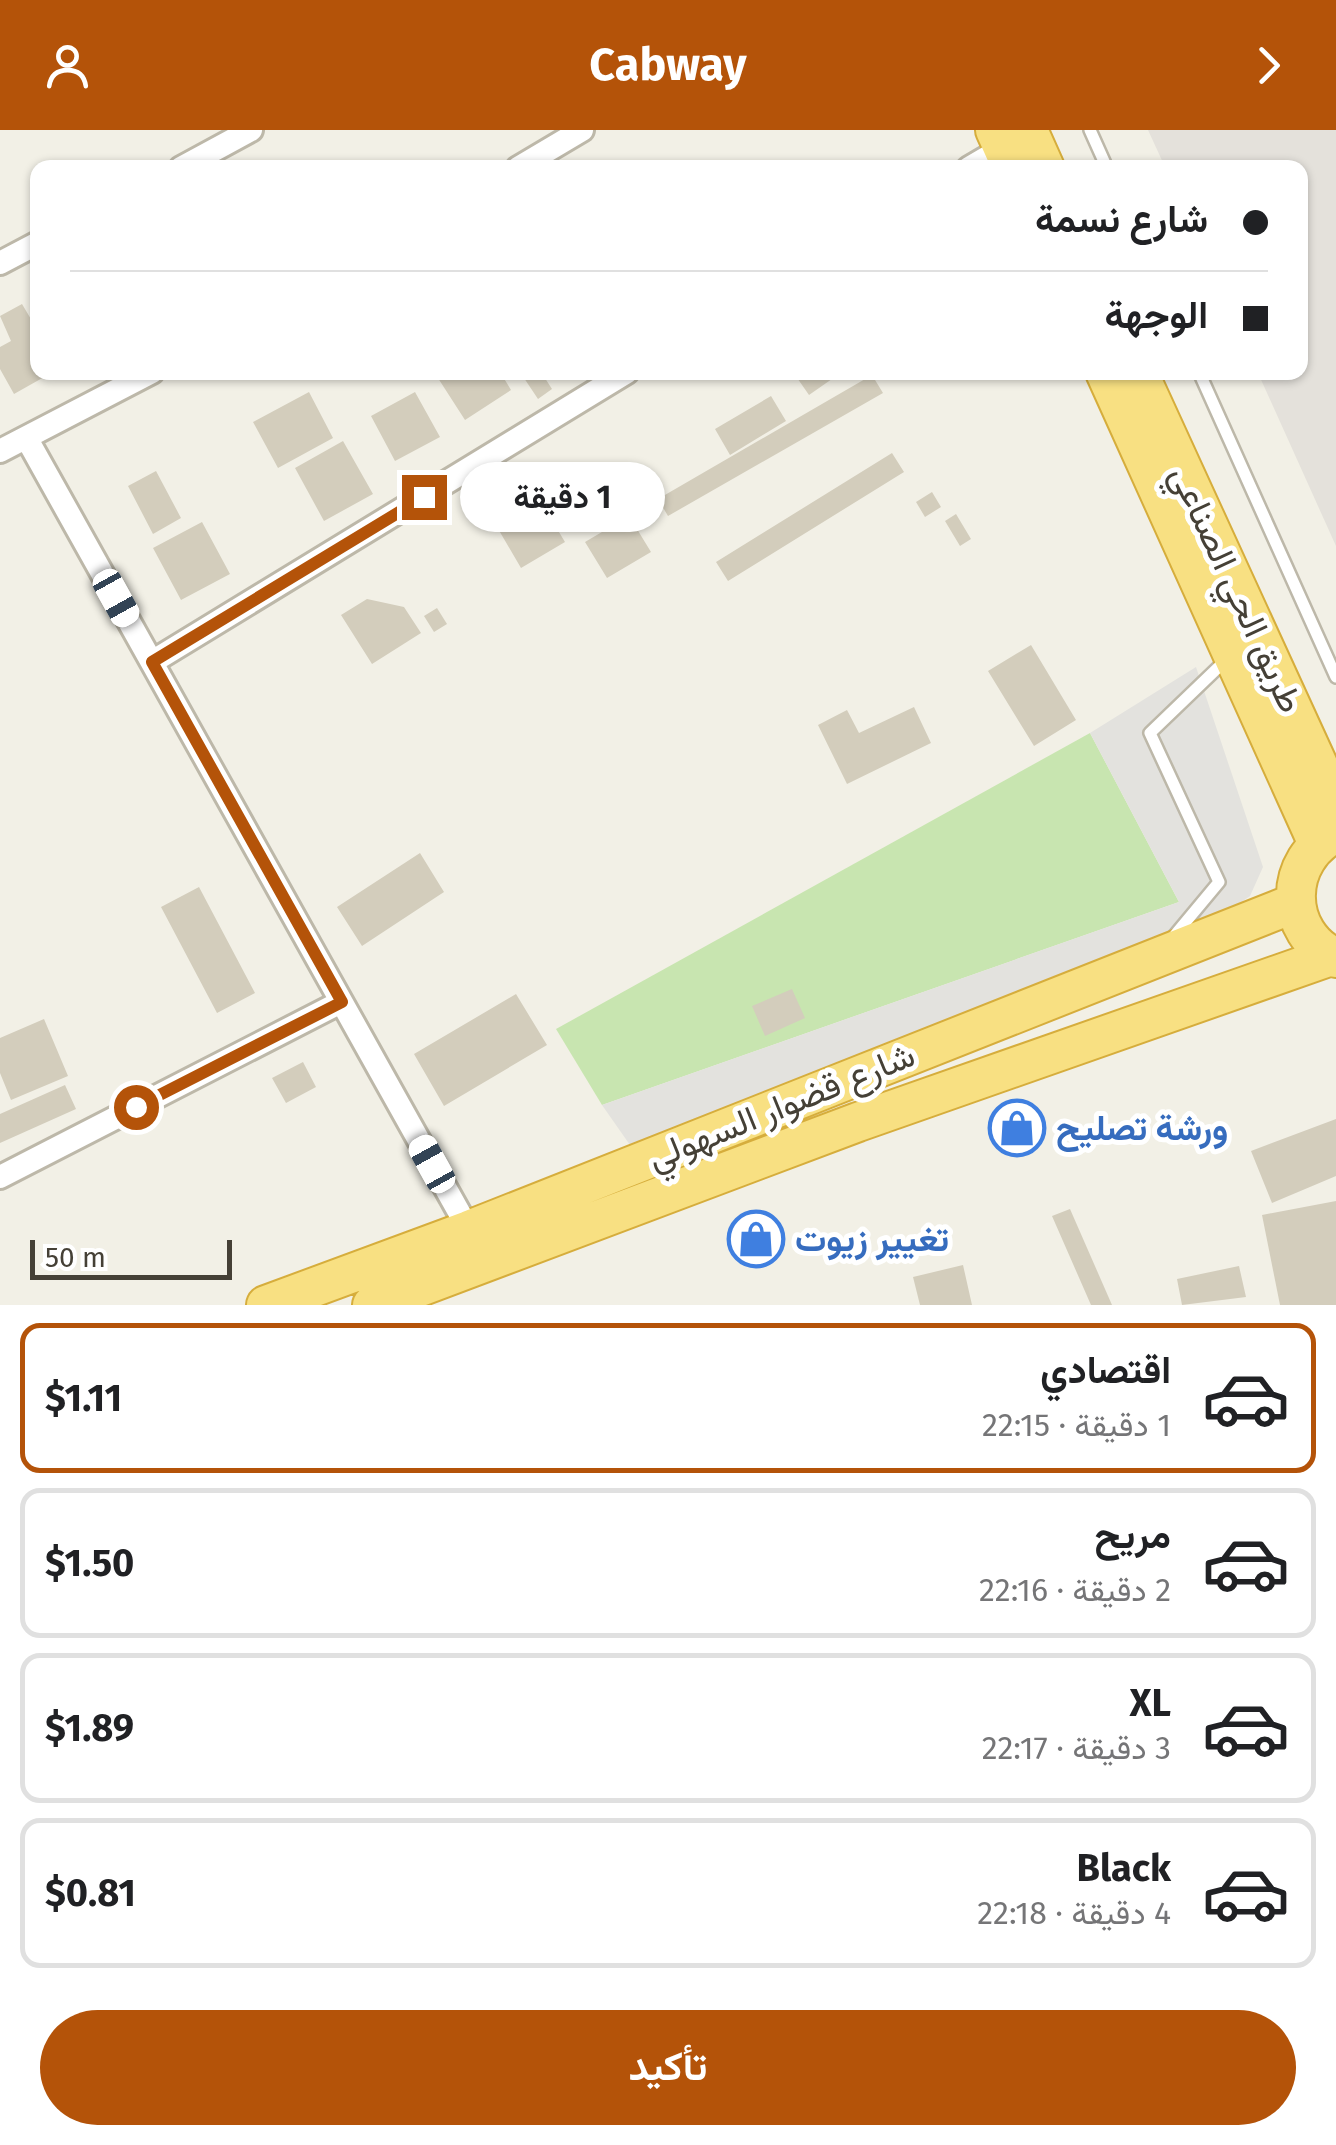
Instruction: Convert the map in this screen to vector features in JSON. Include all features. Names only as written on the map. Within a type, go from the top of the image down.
[{"type":"highway","points":[[1010,144],[1033,160]]},
{"type":"highway","points":[[1109,380],[1232,654],[1327,839],[1300,871],[1295,904],[1306,934],[1333,957]]},
{"type":"highway","name":"طريق الحي الصناعي","points":[[1142,380],[1336,804]]},
{"type":"highway","name":"شارع قضوار السهولي","points":[[266,1305],[469,1230],[1295,904]]},
{"type":"highway","points":[[372,1305],[858,1122],[1333,957]]},
{"type":"street","points":[[196,160],[251,130]]},
{"type":"street","points":[[531,160],[582,130]]},
{"type":"street","points":[[983,160],[1010,144]]},
{"type":"street","points":[[0,262],[30,248]]},
{"type":"street","points":[[0,451],[27,439],[120,380]]},
{"type":"street","points":[[152,662],[615,380]]},
{"type":"street","points":[[27,439],[469,1230]]},
{"type":"street","points":[[0,1176],[342,1002]]},
{"type":"lane","points":[[1090,130],[1103,160]]},
{"type":"lane","points":[[1203,380],[1336,677]]},
{"type":"lane","points":[[1146,962],[1190,921],[1220,882],[1150,733],[1232,654]]},
{"type":"shaded area","points":[[1148,130],[1336,130],[1336,546],[1261,380],[1308,380],[1308,160],[1162,160]]},
{"type":"shaded area","points":[[1196,667],[1263,867],[1250,896],[1214,921],[630,1145],[602,1105],[1179,902],[1090,733]]},
{"type":"green space","points":[[1090,733],[1179,902],[602,1105],[556,1029]]},
{"type":"building","points":[[22,304],[30,318],[30,380],[39,380],[14,394],[0,369],[0,347],[11,341],[0,316]]},
{"type":"building","points":[[439,380],[505,380],[511,390],[465,420]]},
{"type":"building","points":[[525,380],[546,380],[552,389],[538,399]]},
{"type":"building","points":[[799,380],[831,380],[809,395]]},
{"type":"building","points":[[863,380],[875,380],[883,393],[668,516],[658,499]]},
{"type":"building","points":[[309,392],[333,438],[278,468],[253,422]]},
{"type":"building","points":[[415,392],[440,437],[395,461],[371,416]]},
{"type":"building","points":[[771,396],[786,421],[730,455],[715,429]]},
{"type":"building","points":[[343,441],[373,494],[324,521],[295,468]]},
{"type":"building","points":[[892,453],[904,472],[728,581],[716,562]]},
{"type":"building","points":[[156,471],[181,518],[153,534],[128,486]]},
{"type":"building","points":[[533,489],[565,542],[521,568],[490,515]]},
{"type":"building","points":[[932,492],[941,507],[925,517],[916,502]]},
{"type":"building","points":[[956,514],[971,539],[960,546],[945,521]]},
{"type":"building","points":[[629,516],[651,552],[607,578],[585,542]]},
{"type":"building","points":[[202,522],[230,574],[181,600],[153,548]]},
{"type":"building","points":[[367,599],[404,607],[421,633],[372,664],[341,615]]},
{"type":"building","points":[[437,608],[447,624],[434,632],[424,616]]},
{"type":"building","points":[[1031,645],[1076,720],[1034,746],[988,671]]},
{"type":"building","points":[[914,707],[931,743],[847,784],[818,725],[847,710],[859,733]]},
{"type":"building","points":[[420,853],[444,892],[362,946],[337,907]]},
{"type":"building","points":[[199,887],[255,993],[217,1013],[161,907]]},
{"type":"building","points":[[792,989],[805,1018],[765,1036],[752,1006]]},
{"type":"building","points":[[516,994],[547,1045],[444,1106],[414,1054]]},
{"type":"building","points":[[44,1019],[68,1076],[11,1100],[0,1073],[0,1038]]},
{"type":"building","points":[[303,1062],[316,1087],[286,1103],[272,1078]]},
{"type":"building","points":[[65,1085],[76,1109],[0,1143],[0,1114]]},
{"type":"building","points":[[1336,1119],[1336,1176],[1272,1203],[1251,1151]]},
{"type":"building","points":[[1336,1201],[1336,1305],[1280,1305],[1262,1215]]},
{"type":"building","points":[[1070,1209],[1112,1305],[1091,1305],[1052,1216]]},
{"type":"building","points":[[963,1265],[972,1305],[920,1305],[913,1277]]},
{"type":"building","points":[[1239,1266],[1246,1297],[1182,1305],[1177,1279]]},
{"type":"place","name":"ورشة تصليح","points":[[1017,1128]]},
{"type":"place","name":"تغيير زيوت","points":[[756,1239]]},
{"type":"route","points":[[136,1107],[342,1002],[152,662],[424,497]]}]
